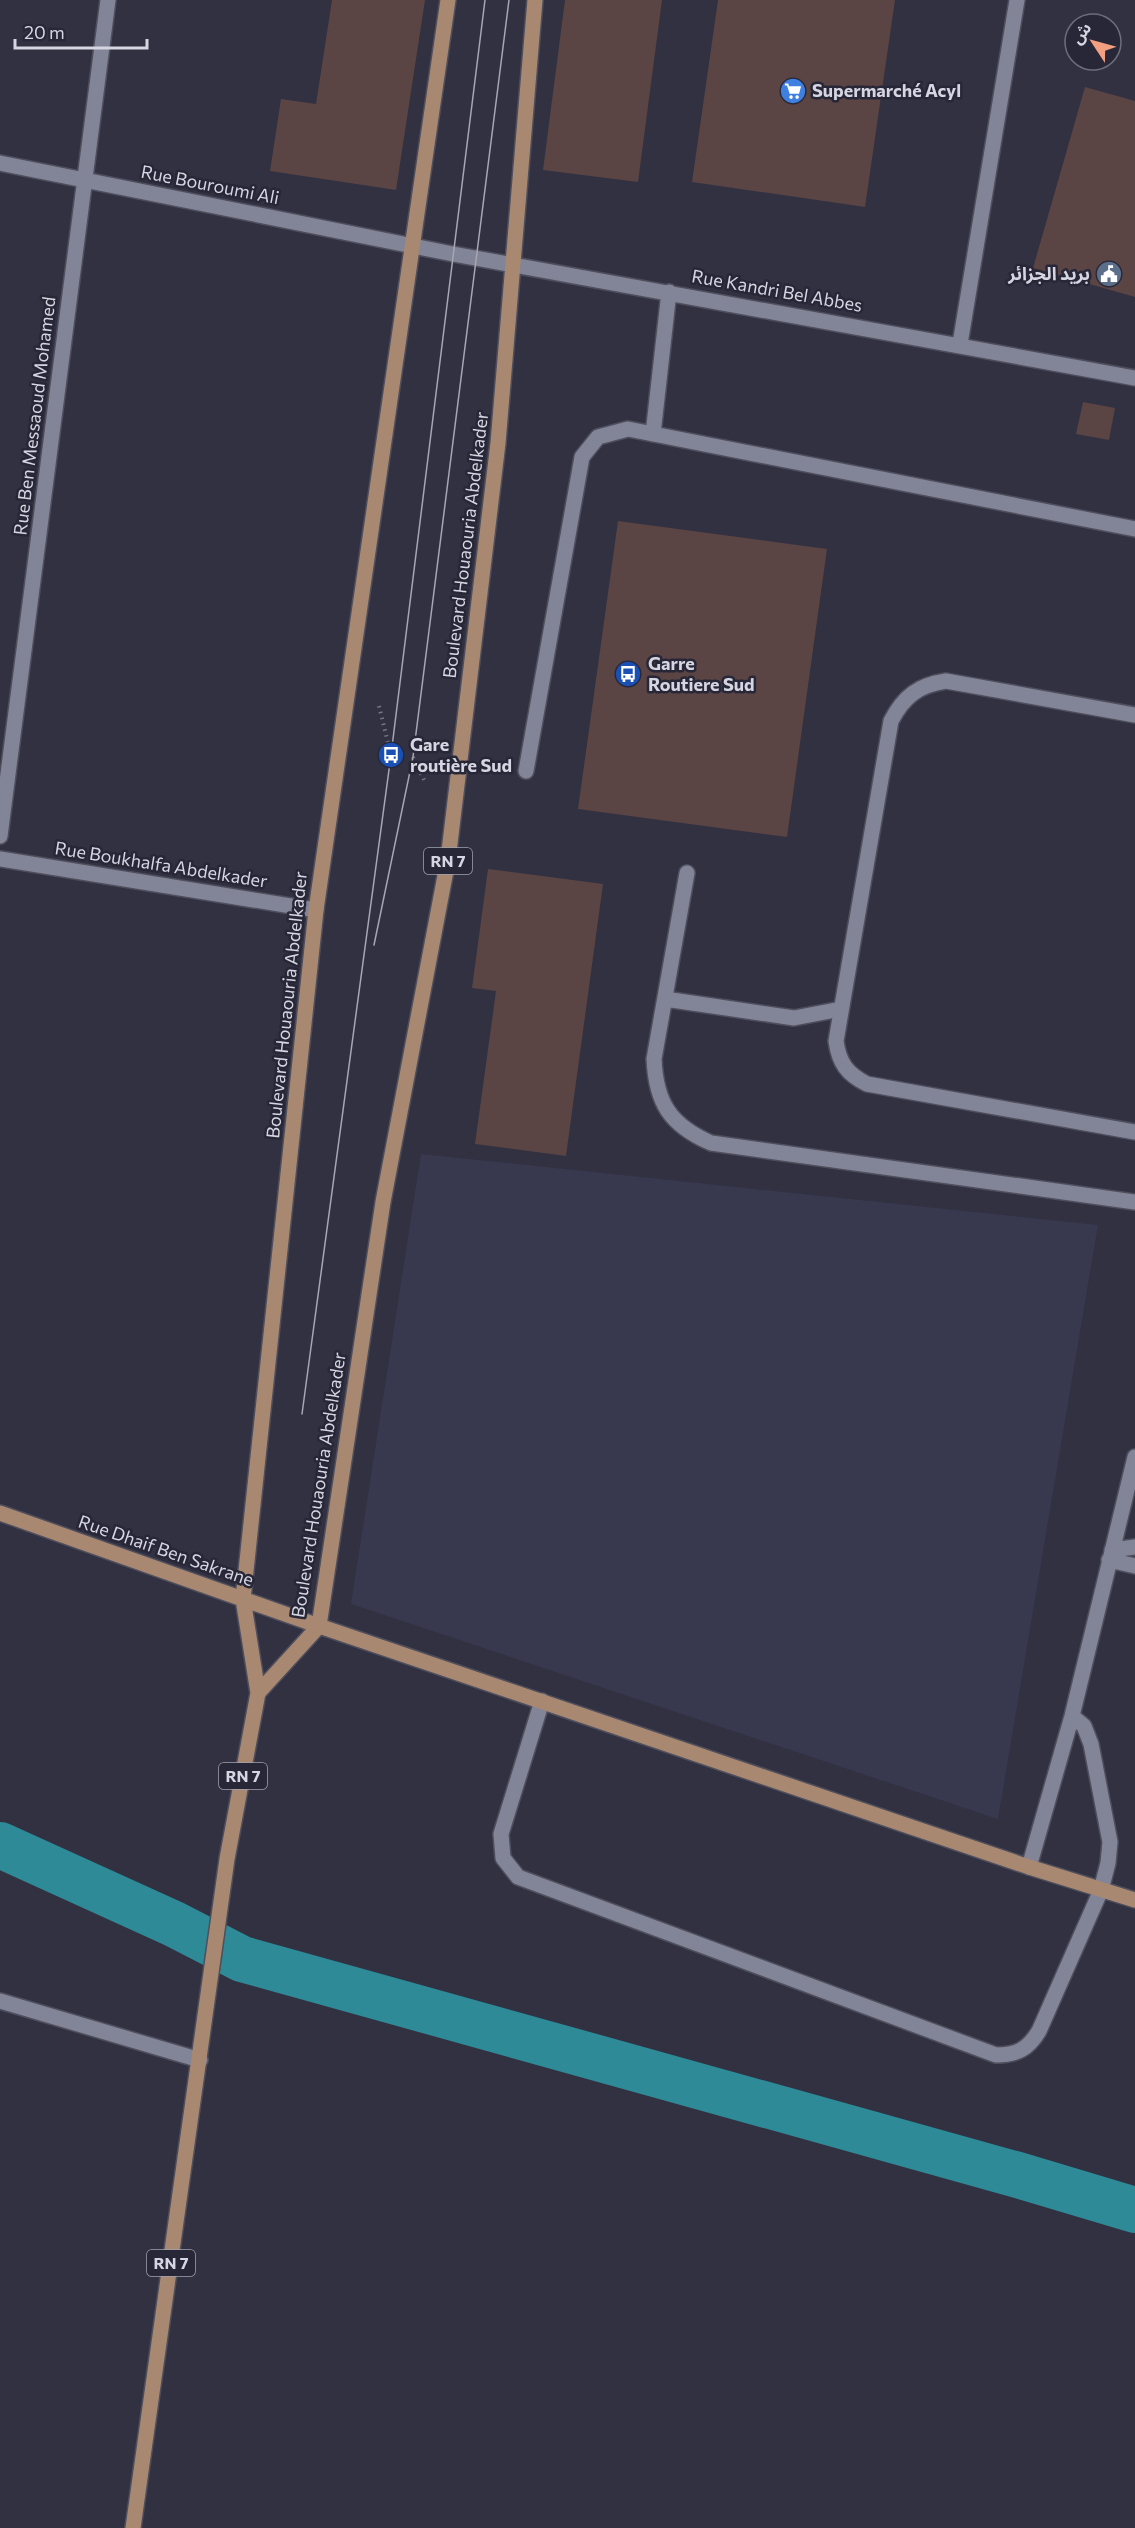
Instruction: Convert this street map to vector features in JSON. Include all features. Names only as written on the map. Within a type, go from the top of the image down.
[{"type":"main road","name":"Boulevard Houaouria Abdelkader","points":[[258,1693],[243,1599],[316,910],[448,0]]},
{"type":"main road","name":"Boulevard Houaouria Abdelkader","points":[[258,1693],[319,1626],[383,1202],[448,861],[498,443],[515,264],[519,171],[535,0]]},
{"type":"main road","name":"Rue Dhaif Ben Sakrane","points":[[0,1513],[319,1626],[1029,1867],[1135,1900]]},
{"type":"main road","name":"RN 7","points":[[133,2528],[227,1859],[258,1693]]},
{"type":"street","name":"Rue Ben Messaoud Mohamed","points":[[0,836],[108,0]]},
{"type":"street","points":[[960,344],[1017,0]]},
{"type":"street","name":"Rue Bouroumi Ali","points":[[0,163],[412,244]]},
{"type":"street","name":"Rue Kandri Bel Abbes","points":[[412,244],[1135,378]]},
{"type":"street","points":[[653,434],[669,292]]},
{"type":"street","points":[[526,771],[582,457],[598,437],[628,429],[1135,529]]},
{"type":"street","points":[[1135,715],[946,681],[929,684],[906,698],[891,721],[836,1041],[838,1056],[844,1068],[867,1084],[1135,1132]]},
{"type":"street","name":"Rue Boukhalfa Abdelkader","points":[[0,859],[316,910]]},
{"type":"street","points":[[687,873],[654,1059],[656,1081],[662,1102],[674,1120],[701,1139],[711,1143],[1135,1202]]},
{"type":"street","points":[[665,999],[794,1018],[841,1009]]},
{"type":"street","points":[[1029,1867],[1072,1716],[1135,1457]]},
{"type":"street","points":[[1111,1555],[1135,1547]]},
{"type":"street","points":[[1111,1555],[1135,1566]]},
{"type":"street","points":[[542,1701],[501,1834],[503,1858],[519,1877],[996,2055],[1010,2055],[1022,2050],[1032,2043],[1040,2031],[1101,1890],[1108,1863],[1110,1842],[1088,1735],[1072,1716]]},
{"type":"street","points":[[0,2001],[200,2060]]},
{"type":"shaded area","points":[[421,1154],[1098,1225],[998,1819],[351,1604]]},
{"type":"building","points":[[332,0],[425,0],[396,190],[270,171],[281,99],[316,104]]},
{"type":"building","points":[[565,0],[662,0],[638,182],[543,170]]},
{"type":"building","name":"Supermarché Acyl","points":[[718,0],[895,0],[865,207],[692,182]]},
{"type":"building","points":[[1085,87],[1135,101],[1135,297],[1033,268]]},
{"type":"building","points":[[1083,402],[1115,408],[1109,440],[1076,434]]},
{"type":"building","points":[[618,521],[827,549],[787,837],[578,809]]},
{"type":"building","points":[[488,869],[603,884],[566,1156],[475,1144],[496,991],[472,988]]},
{"type":"waterway","points":[[0,1845],[174,1924],[242,1959],[1018,2175],[1135,2210]]},
{"type":"tram line","points":[[302,1414],[391,755],[485,0]]},
{"type":"tram line","points":[[374,945],[413,757],[509,0]]},
{"type":"place","name":"Supermarché Acyl","points":[[793,91]]},
{"type":"place","name":"بريد الجزائر","points":[[1109,274]]},
{"type":"place","name":"Garre Routiere Sud","points":[[628,674]]},
{"type":"place","name":"Gare routière Sud","points":[[391,755]]}]
